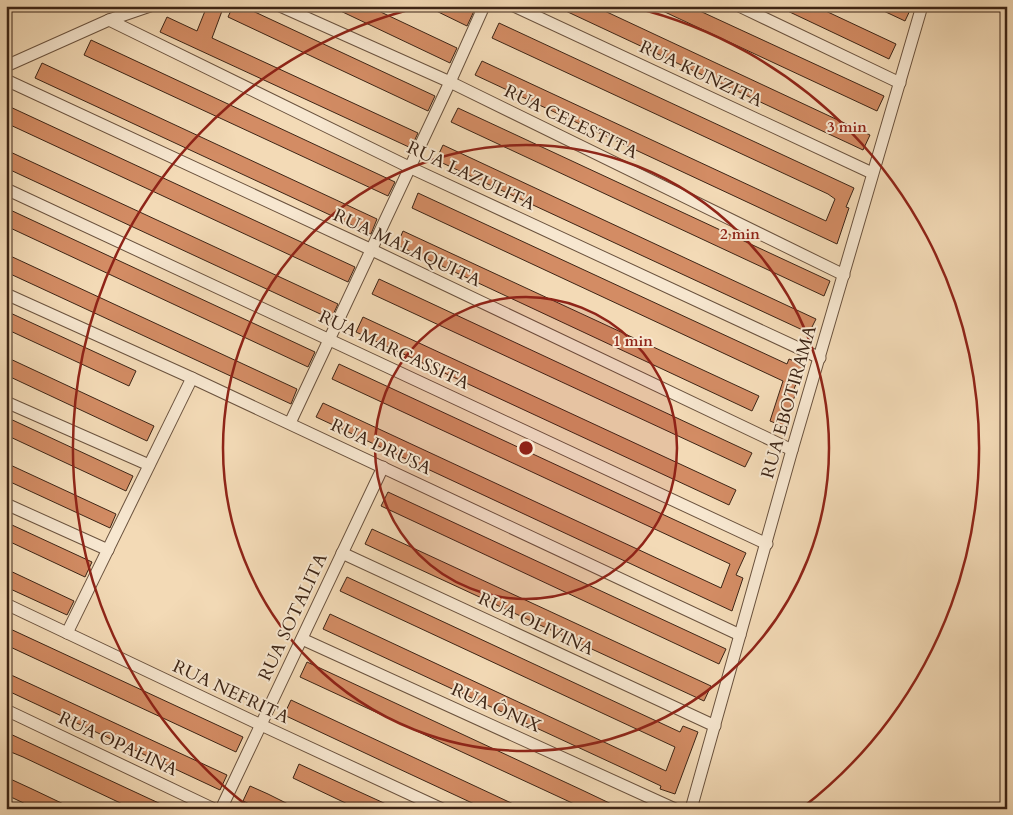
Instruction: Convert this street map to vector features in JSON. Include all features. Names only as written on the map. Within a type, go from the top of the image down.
[{"type":"street","points":[[6,66],[108,20],[150,6]]},
{"type":"street","name":"RUA CELESTITA","points":[[280,6],[450,82],[844,275]]},
{"type":"street","points":[[290,424],[484,6]]},
{"type":"street","name":"RUA KUNZITA","points":[[514,6],[872,173]]},
{"type":"street","points":[[739,6],[900,83]]},
{"type":"street","name":"RUA EBOTIRAMA","points":[[691,809],[792,450],[922,6]]},
{"type":"street","name":"RUA LAZULITA","points":[[108,20],[410,168],[820,358]]},
{"type":"street","name":"RUA MALAQUITA","points":[[6,80],[372,250],[792,450]]},
{"type":"street","name":"RUA MARCASSITA","points":[[6,189],[766,544]]},
{"type":"street","name":"RUA DRUSA","points":[[6,294],[192,378],[740,634]]},
{"type":"street","points":[[67,634],[192,378]]},
{"type":"street","points":[[6,402],[150,465]]},
{"type":"street","name":"RUA SOTALITA","points":[[221,809],[383,467]]},
{"type":"street","points":[[6,504],[108,550]]},
{"type":"street","name":"RUA OLIVINA","points":[[342,553],[715,726]]},
{"type":"street","name":"RUA NEFRITA","points":[[6,604],[442,809]]},
{"type":"street","name":"RUA ÔNIX","points":[[302,639],[676,809]]},
{"type":"street","name":"RUA OPALINA","points":[[6,710],[214,809]]},
{"type":"building","points":[[207,6],[222,11],[212,38],[418,133],[411,148],[160,32],[167,17],[197,31]]},
{"type":"building","points":[[233,6],[242,6],[435,96],[428,111],[228,17]]},
{"type":"building","points":[[330,6],[368,6],[457,48],[450,63]]},
{"type":"building","points":[[426,6],[464,6],[474,11],[467,26]]},
{"type":"building","points":[[555,6],[594,6],[870,135],[863,150]]},
{"type":"building","points":[[652,6],[689,6],[884,96],[877,111]]},
{"type":"building","points":[[777,6],[815,6],[896,44],[889,59]]},
{"type":"building","points":[[873,6],[912,6],[905,21]]},
{"type":"building","points":[[499,23],[854,188],[846,207],[849,208],[837,244],[475,75],[482,61],[826,221],[835,199],[828,194],[492,38]]},
{"type":"building","points":[[91,40],[395,182],[388,196],[84,55]]},
{"type":"building","points":[[42,63],[377,219],[371,234],[35,78]]},
{"type":"building","points":[[6,105],[355,267],[348,282],[6,123]]},
{"type":"building","points":[[458,108],[830,281],[824,296],[451,122]]},
{"type":"building","points":[[443,145],[816,319],[809,333],[436,160]]},
{"type":"building","points":[[6,150],[338,304],[331,319],[6,168]]},
{"type":"building","points":[[418,193],[787,364],[789,359],[804,365],[794,389],[797,390],[785,427],[770,421],[783,381],[412,208]]},
{"type":"building","points":[[6,208],[315,352],[308,367],[6,226]]},
{"type":"building","points":[[403,231],[759,396],[752,411],[397,245]]},
{"type":"building","points":[[6,254],[297,389],[291,404],[6,272]]},
{"type":"building","points":[[379,279],[752,453],[745,467],[372,294]]},
{"type":"building","points":[[6,311],[136,371],[129,386],[6,329]]},
{"type":"building","points":[[363,317],[736,490],[729,505],[356,332]]},
{"type":"building","points":[[6,357],[154,426],[147,441],[6,375]]},
{"type":"building","points":[[339,364],[746,553],[736,575],[743,578],[732,611],[316,417],[323,403],[721,588],[730,564],[332,379]]},
{"type":"building","points":[[6,417],[133,476],[126,491],[6,435]]},
{"type":"building","points":[[6,463],[116,514],[110,528],[6,480]]},
{"type":"building","points":[[388,492],[726,649],[719,664],[381,506]]},
{"type":"building","points":[[12,525],[92,562],[85,577],[6,540]]},
{"type":"building","points":[[372,529],[711,686],[704,701],[365,544]]},
{"type":"building","points":[[6,569],[74,601],[67,615],[6,587]]},
{"type":"building","points":[[347,577],[680,732],[683,726],[698,732],[675,794],[660,789],[661,786],[323,629],[330,614],[666,771],[675,747],[340,591]]},
{"type":"building","points":[[6,627],[243,737],[236,752],[6,645]]},
{"type":"building","points":[[307,662],[622,809],[584,809],[300,677]]},
{"type":"building","points":[[9,674],[227,775],[220,790],[6,690],[6,680]]},
{"type":"building","points":[[291,700],[524,809],[485,809],[382,761],[284,715]]},
{"type":"building","points":[[6,732],[172,809],[133,809],[6,750]]},
{"type":"building","points":[[299,764],[397,809],[358,809],[293,778]]},
{"type":"building","points":[[6,777],[74,809],[36,809],[6,795]]},
{"type":"building","points":[[250,786],[298,809],[260,809],[243,801]]}]
